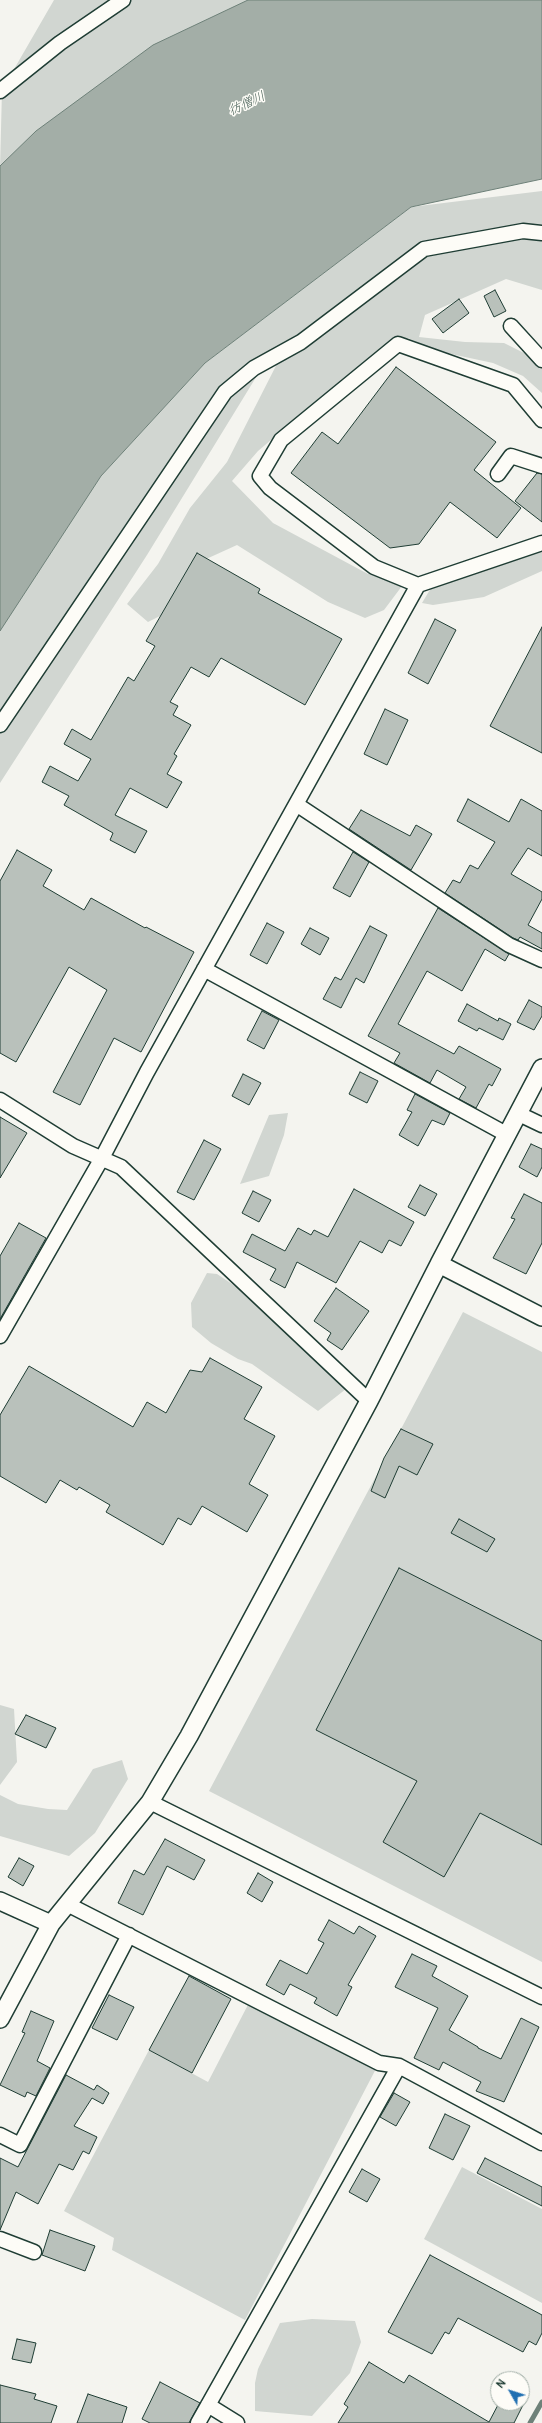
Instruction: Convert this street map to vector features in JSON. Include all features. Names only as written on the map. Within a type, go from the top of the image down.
[{"type":"street","points":[[0,91],[60,43],[123,0]]},
{"type":"street","points":[[0,725],[225,392],[254,368],[301,342],[424,249],[523,232],[542,233]]},
{"type":"street","points":[[511,326],[542,360]]},
{"type":"street","points":[[542,420],[513,385],[398,344],[281,440],[260,476],[270,488],[374,567],[418,585],[542,543]]},
{"type":"street","points":[[498,474],[511,456],[542,466]]},
{"type":"street","points":[[0,1336],[102,1158],[204,969],[418,585]]},
{"type":"street","points":[[296,804],[509,945],[542,960]]},
{"type":"street","points":[[204,969],[506,1134]]},
{"type":"street","points":[[0,2019],[51,1924],[150,1802],[189,1736],[369,1401],[506,1134],[519,1114],[542,1068]]},
{"type":"street","points":[[0,1100],[73,1146],[121,1167],[369,1401]]},
{"type":"street","points":[[519,1114],[542,1126]]},
{"type":"street","points":[[439,1264],[542,1317]]},
{"type":"street","points":[[150,1802],[542,1998]]},
{"type":"street","points":[[0,1901],[51,1924]]},
{"type":"street","points":[[67,1904],[379,2063],[399,2066],[542,2143]]},
{"type":"street","points":[[0,2135],[20,2145],[130,1935]]},
{"type":"street","points":[[198,2423],[399,2066]]},
{"type":"street","points":[[0,2239],[34,2252]]},
{"type":"street","points":[[208,2405],[237,2423]]},
{"type":"shaded area","points":[[54,0],[260,0],[0,169],[2,90]]},
{"type":"shaded area","points":[[542,191],[542,290],[506,279],[425,315],[419,337],[465,342],[504,343],[542,362],[542,393],[523,376],[493,363],[437,351],[408,338],[317,401],[258,451],[232,481],[273,523],[368,574],[408,578],[384,610],[365,618],[328,602],[237,545],[204,560],[178,607],[148,622],[127,604],[158,564],[190,508],[227,462],[283,352],[424,249],[266,361],[147,555],[0,783],[0,621],[101,476],[205,363],[411,207]]},
{"type":"shaded area","points":[[542,552],[542,571],[484,597],[433,605],[422,603],[431,588]]},
{"type":"shaded area","points":[[288,1113],[284,1135],[269,1176],[240,1184],[269,1115]]},
{"type":"shaded area","points":[[207,1273],[217,1274],[256,1300],[351,1385],[318,1411],[252,1364],[238,1359],[211,1343],[192,1327],[191,1303]]},
{"type":"shaded area","points":[[463,1312],[542,1352],[542,1962],[209,1791]]},
{"type":"shaded area","points":[[0,1705],[14,1709],[17,1762],[0,1785]]},
{"type":"shaded area","points":[[122,1760],[128,1779],[95,1833],[69,1856],[0,1836],[0,1795],[18,1804],[48,1809],[67,1810],[93,1769]]},
{"type":"shaded area","points":[[252,1997],[379,2063],[245,2320],[112,2250],[114,2238],[64,2211],[149,2050],[208,2082]]},
{"type":"shaded area","points":[[462,2167],[542,2209],[542,2303],[424,2239]]},
{"type":"shaded area","points":[[312,2319],[355,2321],[361,2342],[350,2373],[312,2416],[255,2411],[255,2383],[258,2369],[280,2323]]},
{"type":"water","name":"彷僧川","points":[[248,0],[542,0],[542,179],[411,207],[205,363],[101,476],[0,631],[0,166],[36,131],[153,45]]},
{"type":"building","points":[[495,290],[506,311],[494,317],[484,296]]},
{"type":"building","points":[[459,299],[469,313],[443,333],[432,319]]},
{"type":"building","points":[[396,367],[496,442],[474,470],[521,508],[497,538],[450,502],[419,544],[390,548],[291,473],[322,432],[338,444]]},
{"type":"building","points":[[537,473],[542,474],[542,522],[515,501]]},
{"type":"building","points":[[197,553],[260,589],[258,593],[342,639],[305,705],[221,658],[209,677],[191,667],[170,702],[178,706],[173,715],[191,725],[174,754],[177,756],[167,774],[182,782],[167,808],[130,788],[115,815],[147,831],[135,853],[110,840],[113,833],[64,805],[69,796],[42,782],[50,766],[78,781],[91,759],[64,744],[72,729],[91,740],[128,677],[134,681],[155,646],[146,641]]},
{"type":"building","points":[[435,619],[456,630],[428,684],[408,673]]},
{"type":"building","points":[[542,627],[542,753],[490,726]]},
{"type":"building","points":[[385,709],[408,720],[387,765],[364,754]]},
{"type":"building","points":[[468,799],[509,822],[521,799],[542,811],[542,856],[528,848],[511,874],[542,892],[542,899],[528,925],[542,933],[542,949],[520,937],[518,940],[513,938],[445,893],[453,880],[460,883],[470,865],[478,869],[495,842],[457,821]]},
{"type":"building","points":[[361,810],[410,836],[416,825],[432,834],[411,870],[349,829]]},
{"type":"building","points":[[17,850],[52,870],[43,886],[84,910],[91,898],[145,928],[146,927],[194,952],[141,1052],[114,1038],[80,1105],[53,1092],[107,990],[69,967],[16,1062],[0,1053],[0,881]]},
{"type":"building","points":[[353,852],[369,862],[350,897],[333,888]]},
{"type":"building","points":[[438,908],[509,954],[505,961],[485,949],[462,991],[427,971],[398,1024],[454,1054],[459,1046],[501,1069],[492,1086],[489,1084],[476,1108],[459,1099],[466,1087],[437,1070],[430,1083],[394,1063],[400,1053],[368,1036]]},
{"type":"building","points":[[267,923],[284,932],[267,964],[250,955]]},
{"type":"building","points":[[370,926],[387,935],[364,983],[356,978],[341,1008],[323,999],[335,977],[341,980]]},
{"type":"building","points":[[310,928],[329,938],[320,955],[301,944]]},
{"type":"building","points":[[529,1000],[542,1007],[542,1016],[534,1030],[517,1022]]},
{"type":"building","points":[[467,1004],[498,1021],[499,1018],[511,1024],[503,1040],[479,1028],[477,1031],[458,1021]]},
{"type":"building","points":[[262,1011],[279,1020],[264,1049],[247,1040]]},
{"type":"building","points":[[360,1072],[378,1081],[367,1103],[349,1094]]},
{"type":"building","points":[[243,1074],[261,1083],[249,1105],[232,1096]]},
{"type":"building","points":[[415,1094],[450,1113],[444,1125],[432,1120],[418,1146],[399,1135],[412,1112],[407,1110]]},
{"type":"building","points":[[0,1117],[27,1133],[0,1178]]},
{"type":"building","points":[[204,1140],[221,1149],[194,1200],[177,1192]]},
{"type":"building","points":[[531,1144],[542,1149],[542,1167],[537,1177],[519,1167]]},
{"type":"building","points":[[420,1185],[437,1194],[425,1216],[408,1207]]},
{"type":"building","points":[[354,1189],[414,1222],[401,1246],[389,1240],[382,1253],[360,1241],[336,1283],[297,1262],[285,1288],[270,1280],[276,1269],[243,1252],[252,1234],[285,1251],[298,1228],[311,1235],[314,1230],[328,1237]]},
{"type":"building","points":[[253,1191],[271,1200],[259,1222],[242,1213]]},
{"type":"building","points":[[524,1194],[542,1203],[542,1243],[526,1274],[493,1258],[515,1219],[511,1218]]},
{"type":"building","points":[[19,1223],[46,1238],[0,1319],[0,1256]]},
{"type":"building","points":[[336,1288],[369,1311],[342,1350],[327,1340],[331,1333],[314,1321]]},
{"type":"building","points":[[210,1358],[262,1387],[244,1419],[275,1436],[249,1484],[268,1495],[247,1532],[202,1506],[191,1525],[178,1518],[163,1545],[106,1512],[110,1505],[79,1487],[77,1490],[60,1480],[46,1503],[0,1476],[0,1415],[29,1366],[133,1427],[147,1402],[166,1413],[190,1370],[202,1372]]},
{"type":"building","points":[[401,1429],[433,1444],[417,1475],[399,1466],[385,1498],[371,1491],[384,1458]]},
{"type":"building","points":[[459,1519],[495,1539],[487,1552],[451,1533]]},
{"type":"building","points":[[399,1568],[542,1641],[542,1845],[480,1813],[444,1877],[383,1842],[417,1781],[316,1730]]},
{"type":"building","points":[[26,1715],[56,1728],[46,1748],[15,1734]]},
{"type":"building","points":[[165,1839],[205,1860],[194,1880],[167,1866],[143,1915],[118,1903],[134,1870],[144,1875]]},
{"type":"building","points":[[19,1858],[34,1866],[23,1886],[8,1877]]},
{"type":"building","points":[[258,1873],[273,1882],[262,1902],[247,1893]]},
{"type":"building","points":[[329,1920],[354,1934],[359,1926],[376,1936],[348,1985],[352,1987],[337,2016],[314,2003],[317,1998],[290,1984],[284,1995],[266,1985],[280,1960],[307,1974],[324,1943],[318,1940]]},
{"type":"building","points":[[412,1954],[437,1966],[432,1976],[468,1996],[449,2030],[478,2048],[501,2059],[521,2018],[539,2027],[504,2102],[476,2091],[481,2082],[443,2062],[439,2070],[414,2058],[438,2008],[395,1987]]},
{"type":"building","points":[[189,1976],[231,1999],[192,2073],[149,2050]]},
{"type":"building","points":[[109,1995],[134,2007],[117,2040],[92,2028]]},
{"type":"building","points":[[31,2011],[54,2021],[37,2061],[50,2068],[36,2096],[27,2092],[25,2097],[0,2085],[25,2033],[22,2032]]},
{"type":"building","points":[[66,2075],[94,2090],[97,2085],[109,2093],[103,2104],[92,2098],[74,2126],[97,2137],[89,2154],[83,2151],[73,2170],[59,2164],[38,2204],[16,2192],[0,2230],[0,2158],[18,2167]]},
{"type":"building","points":[[394,2093],[410,2102],[396,2126],[380,2117]]},
{"type":"building","points":[[445,2114],[470,2126],[453,2160],[429,2148]]},
{"type":"building","points":[[485,2158],[542,2187],[542,2206],[477,2173]]},
{"type":"building","points":[[362,2169],[380,2179],[367,2202],[349,2192]]},
{"type":"building","points":[[50,2230],[95,2246],[85,2271],[42,2255]]},
{"type":"building","points":[[430,2255],[542,2315],[542,2333],[536,2345],[529,2341],[523,2352],[458,2318],[449,2334],[445,2332],[432,2354],[388,2332]]},
{"type":"building","points":[[17,2339],[36,2343],[31,2363],[12,2359]]},
{"type":"building","points":[[369,2362],[404,2383],[409,2375],[489,2422],[495,2411],[520,2411],[514,2423],[338,2423],[348,2407],[344,2404]]},
{"type":"building","points":[[160,2382],[200,2403],[189,2423],[150,2423],[142,2419]]},
{"type":"building","points":[[0,2385],[36,2394],[34,2399],[57,2406],[51,2423],[0,2423]]},
{"type":"building","points":[[88,2394],[127,2407],[122,2423],[77,2423]]},
{"type":"waterway","points":[[530,2423],[542,2402]]}]
